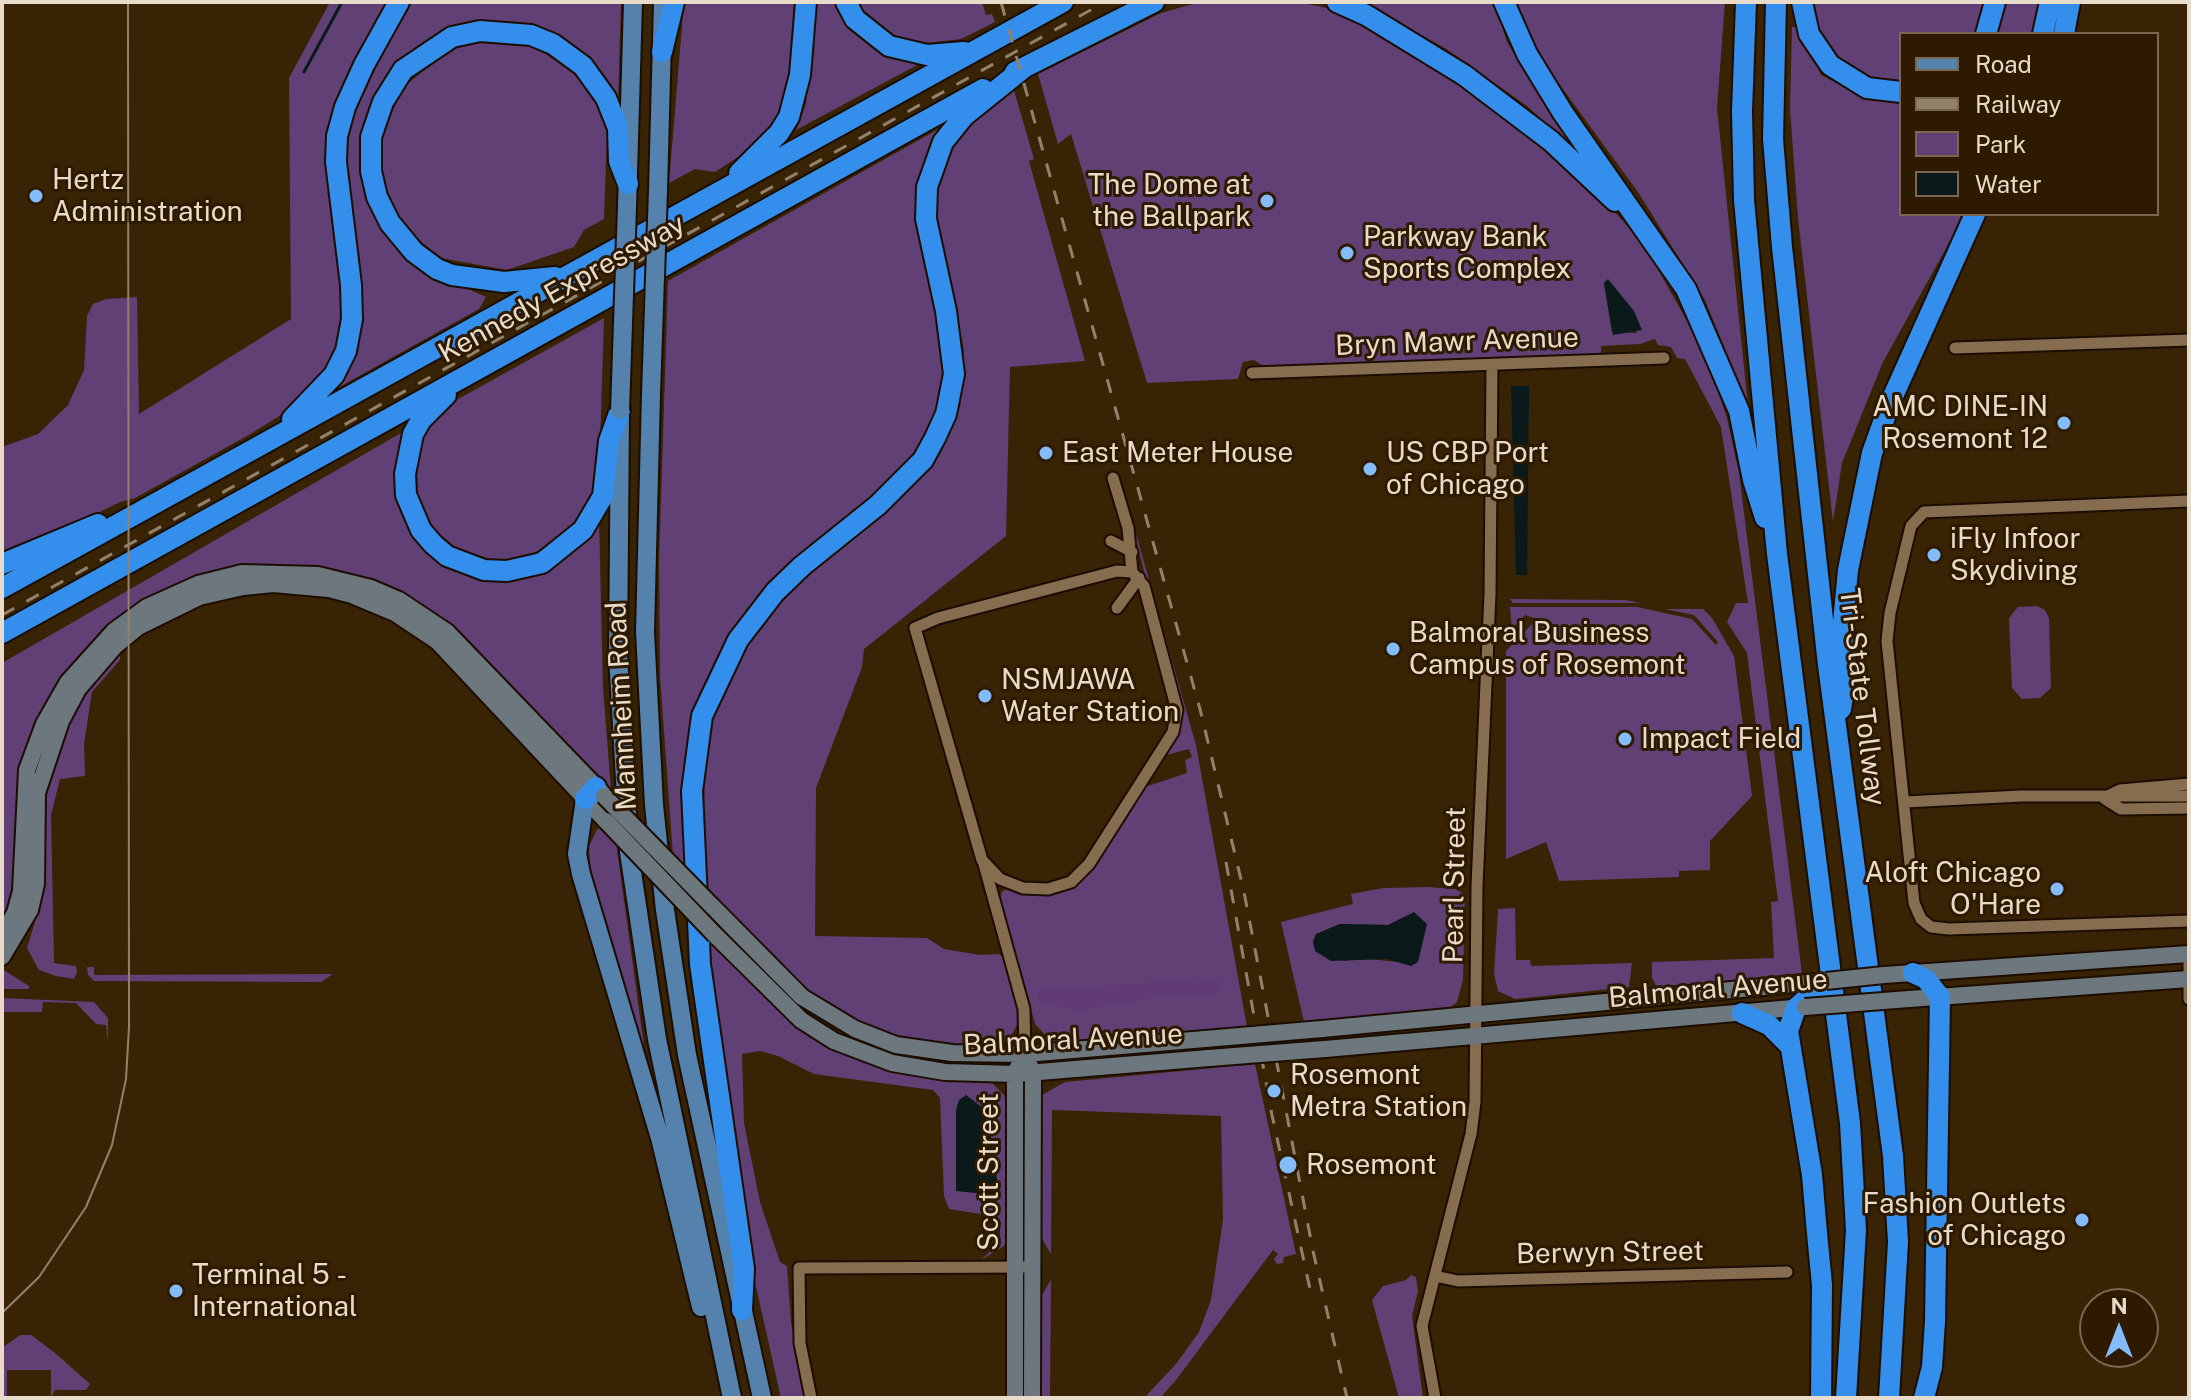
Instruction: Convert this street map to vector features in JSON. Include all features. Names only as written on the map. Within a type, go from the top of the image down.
[{"type":"highway","points":[[263,444],[312,401],[334,375],[346,351],[352,319],[351,285],[337,175],[337,136],[345,107],[364,65],[399,2]]},
{"type":"highway","points":[[662,52],[674,2]]},
{"type":"highway","points":[[728,185],[779,133],[789,117],[800,75],[806,2]]},
{"type":"highway","points":[[846,2],[855,19],[889,46],[927,55],[972,51]]},
{"type":"highway","name":"Kennedy Expressway","points":[[2,588],[1063,2]]},
{"type":"highway","name":"Kennedy Expressway","points":[[2,633],[1025,67],[1154,2]]},
{"type":"highway","points":[[1337,2],[1366,15],[1464,75],[1551,141],[1647,230]]},
{"type":"highway","points":[[1504,2],[1527,54],[1563,113],[1686,289],[1739,411],[1753,480],[1777,554]]},
{"type":"highway","points":[[1746,2],[1742,111],[1744,200],[1777,554],[1850,1123],[1856,1230],[1846,1398]]},
{"type":"highway","name":"Tri-State Tollway","points":[[1776,2],[1773,139],[1781,231],[1826,649],[1839,729],[1893,1156],[1898,1242],[1889,1398]]},
{"type":"highway","points":[[1802,2],[1809,34],[1830,65],[1867,88],[1899,92]]},
{"type":"highway","points":[[1987,32],[1995,2]]},
{"type":"highway","points":[[2043,32],[2050,2]]},
{"type":"highway","points":[[2064,32],[2070,2]]},
{"type":"highway","points":[[577,269],[545,279],[487,281],[444,272],[414,252],[390,223],[377,197],[371,171],[371,137],[383,102],[403,70],[452,37],[480,31],[531,35],[571,55],[606,98],[618,128],[619,161],[628,184]]},
{"type":"highway","points":[[742,1310],[744,1269],[700,964],[692,791],[695,749],[702,716],[738,640],[775,592],[802,566],[878,505],[923,460],[935,438],[946,414],[954,374],[946,311],[926,219],[927,187],[935,159],[950,133],[964,116],[1025,67]]},
{"type":"highway","points":[[1839,729],[1846,679],[1843,623],[1858,506],[1890,403],[1959,256],[1974,216]]},
{"type":"highway","points":[[1959,256],[1984,216]]},
{"type":"highway","points":[[526,341],[445,396],[421,420],[413,434],[406,462],[406,495],[421,530],[447,556],[484,570],[507,571],[542,563],[558,553],[583,530],[603,496],[609,441],[620,410]]},
{"type":"highway","points":[[2,564],[85,527],[140,511]]},
{"type":"highway","points":[[2,648],[93,583]]},
{"type":"highway","points":[[1910,973],[1926,979],[1940,997],[1935,1321],[1932,1367],[1924,1398]]},
{"type":"highway","points":[[1821,1398],[1822,1285],[1816,1219],[1788,1031],[1802,999],[1826,981]]},
{"type":"highway","points":[[1742,1013],[1769,1025],[1789,1045]]},
{"type":"main road","name":"Mannheim Road","points":[[633,2],[620,410],[618,655],[629,852],[659,1054],[732,1398]]},
{"type":"main road","name":"Mannheim Road","points":[[663,2],[645,632],[654,805],[687,1055],[762,1398]]},
{"type":"main road","points":[[595,794],[577,854],[588,904],[660,1138],[709,1343],[728,1375]]},
{"type":"street","points":[[1955,348],[2188,341]]},
{"type":"street","name":"Bryn Mawr Avenue","points":[[1252,373],[1664,358]]},
{"type":"street","name":"Pearl Street","points":[[1435,1398],[1422,1326],[1471,1134],[1477,1034],[1478,879],[1490,594],[1492,365]]},
{"type":"street","points":[[982,860],[1000,879],[1023,888],[1048,889],[1071,882],[1089,864],[1173,732],[1177,710],[1136,575],[1113,478]]},
{"type":"street","points":[[2189,501],[1924,512],[1914,519],[1890,613],[1888,653],[1914,903],[1921,919],[1931,927],[2189,921]]},
{"type":"street","points":[[1111,541],[1132,552]]},
{"type":"street","points":[[1025,1054],[1024,1009],[915,628],[938,618],[1100,575],[1117,571],[1136,575]]},
{"type":"street","name":"Balmoral Avenue","points":[[2,935],[15,913],[21,891],[27,770],[44,724],[60,694],[89,655],[114,631],[147,607],[213,580],[242,573],[298,572],[345,580],[399,600],[447,632],[595,794],[606,821],[801,1020],[847,1047],[918,1070],[1033,1073],[1742,1013],[1802,999]]},
{"type":"street","points":[[1117,608],[1136,575]]},
{"type":"street","name":"Balmoral Avenue","points":[[2,957],[30,910],[36,884],[37,793],[61,721],[78,689],[106,656],[138,627],[199,597],[243,587],[300,586],[352,595],[395,613],[437,641],[802,997],[855,1029],[920,1050],[1025,1054],[1477,1014],[1802,999],[1909,999],[2188,974]]},
{"type":"street","points":[[2103,798],[2120,790],[2189,784]]},
{"type":"street","points":[[1906,805],[2021,796],[2189,796]]},
{"type":"street","points":[[2103,798],[2121,809],[2189,808]]},
{"type":"street","name":"Balmoral Avenue","points":[[1826,981],[2189,954]]},
{"type":"street","points":[[2188,974],[2189,999]]},
{"type":"street","name":"Scott Street","points":[[1025,1054],[1033,1073],[1032,1398]]},
{"type":"street","name":"Scott Street","points":[[1015,1398],[1015,1074],[1025,1054]]},
{"type":"street","points":[[811,1398],[800,1343],[799,1268],[1033,1267]]},
{"type":"street","name":"Berwyn Street","points":[[1435,1276],[1458,1281],[1787,1272]]},
{"type":"green space","points":[[330,2],[389,2],[350,75],[340,276],[343,316],[337,348],[322,379],[294,407],[247,436],[135,498],[120,502],[2,560],[2,447],[38,434],[68,405],[84,370],[87,316],[93,304],[106,299],[137,297],[139,414],[291,319],[289,78]]},
{"type":"green space","points":[[406,2],[621,2],[618,104],[561,40],[526,24],[489,22],[447,30],[409,53],[375,97],[368,190],[385,234],[420,267],[486,297],[479,309],[334,390],[351,359],[360,286],[345,139],[355,102]]},
{"type":"green space","points":[[684,2],[794,2],[791,65],[779,116],[747,151],[715,172],[695,169],[669,183]]},
{"type":"green space","points":[[815,2],[838,2],[880,51],[919,64],[796,130],[806,104]]},
{"type":"green space","points":[[856,2],[982,2],[986,15],[992,14],[995,22],[961,39],[919,44],[888,35],[875,27]]},
{"type":"green space","name":"Parkway Bank Sports Complex","points":[[1200,2],[1297,2],[1332,9],[1379,33],[1443,70],[1527,129],[1589,184],[1632,231],[1656,266],[1704,351],[1727,418],[1739,473],[1802,974],[1657,987],[1652,978],[1652,962],[1774,958],[1771,902],[1778,901],[1747,653],[1727,622],[1736,603],[1748,603],[1721,427],[1685,359],[1677,358],[1671,347],[1658,345],[1655,339],[1640,344],[1601,346],[1601,354],[1265,367],[1254,360],[1243,362],[1238,379],[1147,383],[1071,134],[1058,144],[1038,74],[1161,13]],"holes":[[[1604,284],[1637,333],[1612,332]]]},
{"type":"green space","points":[[1359,2],[1494,2],[1507,42],[1536,91],[1591,164],[1527,106],[1445,48]]},
{"type":"green space","points":[[1514,2],[1725,2],[1717,108],[1748,406],[1705,300],[1638,192],[1541,59]]},
{"type":"green space","points":[[1811,2],[1985,2],[1977,32],[1899,32],[1899,85],[1883,84],[1848,69],[1817,32]]},
{"type":"green space","points":[[2000,2],[2038,2],[2031,32],[1997,32]]},
{"type":"green space","points":[[1792,27],[1798,27],[1821,75],[1863,97],[1899,103],[1899,216],[1964,216],[1883,362],[1842,463],[1833,522],[1798,218],[1790,109]]},
{"type":"green space","points":[[492,40],[531,44],[573,73],[594,99],[607,133],[604,219],[584,230],[574,247],[507,270],[441,258],[405,229],[383,182],[382,131],[405,86],[448,50]]},
{"type":"green space","points":[[1013,87],[1034,159],[1029,161],[1085,361],[1010,367],[1006,536],[864,649],[862,667],[816,788],[815,936],[927,938],[944,949],[1004,957],[1018,1009],[1018,1023],[1008,1041],[998,1046],[964,1048],[919,1044],[872,1031],[835,1012],[801,986],[703,887],[705,745],[720,694],[758,628],[811,570],[902,497],[942,450],[960,407],[964,350],[934,210],[934,186],[951,136]]},
{"type":"green space","points":[[942,127],[927,157],[946,359],[941,407],[920,449],[895,478],[809,549],[756,600],[715,660],[693,715],[688,792],[681,793],[689,873],[673,856],[660,676],[659,560],[668,281]]},
{"type":"green space","points":[[604,318],[599,476],[584,512],[559,538],[527,557],[494,560],[458,549],[434,530],[418,498],[421,443],[431,421],[451,403]]},
{"type":"green space","points":[[408,429],[396,467],[398,492],[404,517],[418,541],[526,574],[599,518],[603,688],[611,790],[494,675],[325,571],[279,565],[238,567],[115,622],[69,670],[22,774],[17,803],[16,879],[12,903],[2,923],[2,663]]},
{"type":"green space","points":[[1121,481],[1196,745],[1247,1027],[1063,1045],[1052,1042],[1035,1024],[1000,898],[1002,892],[1006,889],[1039,894],[1074,885],[1089,872],[1145,787],[1187,773],[1185,760],[1192,757],[1189,749],[1166,755],[1180,722],[1180,711]]},
{"type":"green space","points":[[1510,599],[1625,600],[1641,603],[1513,603]]},
{"type":"green space","points":[[2037,606],[2045,610],[2049,618],[2051,688],[2040,698],[2022,699],[2012,688],[2009,618],[2018,607]]},
{"type":"green space","name":"Impact Field","points":[[1510,607],[1637,607],[1692,619],[1716,645],[1718,642],[1694,615],[1665,609],[1703,609],[1712,618],[1734,656],[1752,796],[1710,841],[1710,870],[1679,871],[1679,877],[1559,881],[1546,842],[1506,859],[1506,651],[1537,619],[1525,615],[1512,629]]},
{"type":"green space","points":[[120,654],[120,660],[92,692],[84,744],[85,776],[60,779],[51,815],[54,963],[76,966],[77,972],[74,979],[56,976],[39,970],[27,948],[44,892],[45,799],[52,764],[69,721],[90,687]]},
{"type":"green space","points":[[598,828],[616,842],[648,1075],[591,888],[589,846]]},
{"type":"green space","points":[[1383,888],[1455,889],[1465,895],[1463,980],[1457,1002],[1447,1010],[1304,1022],[1281,922],[1353,904],[1351,894]],"holes":[[[1398,921],[1397,962],[1361,958],[1344,961],[1313,942],[1316,934],[1340,924],[1388,925]]]},
{"type":"green space","points":[[1515,908],[1516,960],[1530,960],[1531,966],[1632,963],[1629,987],[1515,999],[1498,991],[1494,974],[1498,909]]},
{"type":"green space","points":[[705,936],[785,1016],[835,1050],[872,1066],[906,1074],[989,1080],[1004,1095],[1007,1105],[1007,1236],[1004,1246],[981,1260],[1000,1242],[1000,1230],[993,1216],[949,1209],[944,1196],[940,1098],[933,1090],[814,1074],[778,1056],[760,1051],[742,1054],[744,1123],[760,1202],[780,1262],[787,1266],[791,1323],[807,1398],[781,1398],[748,1251]]},
{"type":"green space","points":[[87,967],[94,967],[94,975],[333,974],[321,982],[94,981],[88,975]]},
{"type":"green space","points":[[2,969],[29,986],[29,989],[2,989]]},
{"type":"green space","points":[[2,998],[94,1002],[108,1018],[108,1042],[106,1025],[96,1024],[76,1003],[43,1002],[42,1012],[2,1012]]},
{"type":"green space","points":[[1255,1064],[1296,1254],[1284,1257],[1283,1263],[1277,1264],[1274,1259],[1278,1254],[1273,1250],[1176,1380],[1160,1398],[1144,1398],[1176,1364],[1199,1332],[1211,1300],[1223,1220],[1221,1116],[1052,1110],[1051,1254],[1039,1234],[1042,1095],[1065,1082]]},
{"type":"green space","points":[[1411,1275],[1416,1277],[1418,1291],[1412,1316],[1423,1398],[1399,1398],[1372,1300],[1383,1286],[1406,1280]]},
{"type":"green space","points":[[1051,1280],[1050,1398],[1039,1398],[1039,1300]]},
{"type":"green space","points":[[20,1335],[31,1335],[55,1353],[90,1384],[86,1390],[55,1390],[51,1398],[51,1370],[7,1370],[7,1398],[2,1398],[2,1348]]},
{"type":"shaded area","points":[[1211,978],[1218,980],[1223,989],[1218,994],[1163,996],[1078,1011],[1042,1002],[1038,997],[1038,991]]},
{"type":"water","points":[[1608,279],[1634,311],[1642,330],[1613,335],[1604,283]]},
{"type":"water","points":[[1511,386],[1529,386],[1527,575],[1516,575]]},
{"type":"water","points":[[1414,912],[1427,924],[1418,962],[1411,966],[1387,959],[1331,961],[1315,951],[1313,942],[1316,934],[1340,924],[1388,925]]},
{"type":"water","points":[[966,1095],[983,1108],[990,1130],[999,1193],[994,1195],[956,1191],[956,1110],[959,1100]]},
{"type":"waterway","points":[[304,72],[342,2]]},
{"type":"tram line","points":[[2,1313],[39,1277],[86,1207],[112,1145],[126,1079],[129,1027],[128,2]]},
{"type":"railway","points":[[1001,2],[1200,709],[1244,892],[1313,1251],[1347,1398]]},
{"type":"railway","points":[[2,615],[1105,2]]},
{"type":"railway","points":[[1226,862],[1272,1115],[1310,1289]]},
{"type":"place","name":"Hertz Administration","points":[[36,196]]},
{"type":"place","name":"The Dome at the Ballpark","points":[[1267,201]]},
{"type":"place","name":"Parkway Bank Sports Complex","points":[[1347,253]]},
{"type":"place","name":"AMC DINE-IN Rosemont 12","points":[[2064,423]]},
{"type":"place","name":"East Meter House","points":[[1046,453]]},
{"type":"place","name":"US CBP Port of Chicago","points":[[1370,469]]},
{"type":"place","name":"iFly Infoor Skydiving","points":[[1934,555]]},
{"type":"place","name":"Balmoral Business Campus of Rosemont","points":[[1393,649]]},
{"type":"place","name":"NSMJAWA Water Station","points":[[985,696]]},
{"type":"place","name":"Impact Field","points":[[1625,739]]},
{"type":"place","name":"Aloft Chicago O'Hare","points":[[2057,889]]},
{"type":"place","name":"Rosemont Metra Station","points":[[1274,1091]]},
{"type":"place","name":"Rosemont","points":[[1288,1165]]},
{"type":"place","name":"Fashion Outlets of Chicago","points":[[2082,1220]]},
{"type":"place","name":"Terminal 5 - International","points":[[176,1291]]}]
